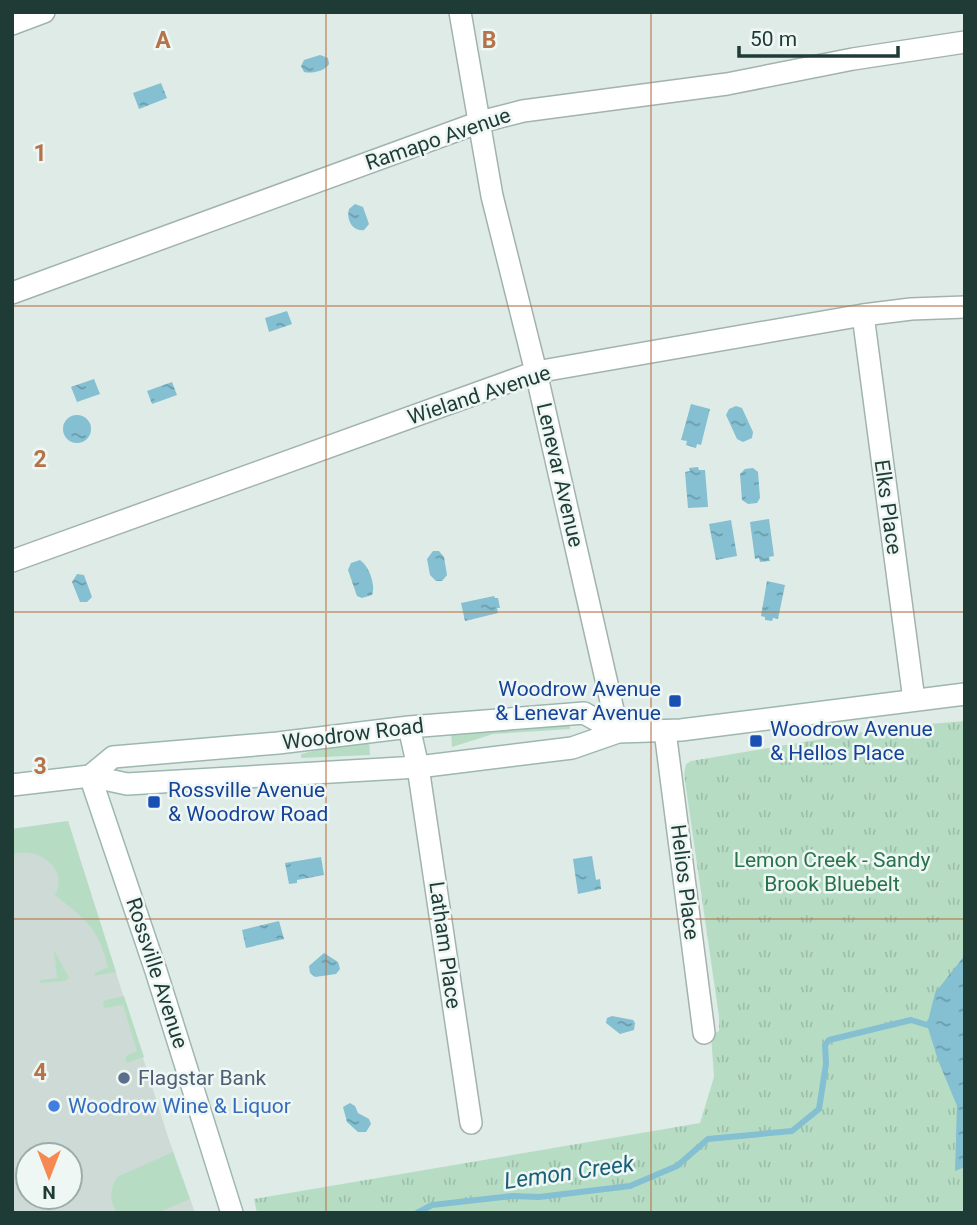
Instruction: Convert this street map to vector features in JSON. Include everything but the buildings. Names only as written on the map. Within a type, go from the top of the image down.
[{"type":"street","points":[[12,24],[44,12]]},
{"type":"street","name":"Lenevar Avenue","points":[[460,12],[492,196],[536,372],[618,732]]},
{"type":"street","name":"Ramapo Avenue","points":[[12,293],[480,122],[523,111],[727,84],[853,59],[965,42]]},
{"type":"street","name":"Wieland Avenue","points":[[12,561],[536,372],[863,315],[911,309],[965,307]]},
{"type":"street","name":"Elks Place","points":[[863,315],[914,700]]},
{"type":"street","name":"Woodrow Road","points":[[12,785],[90,776],[127,784],[418,767],[572,748],[618,732],[665,731],[965,694]]},
{"type":"street","name":"Woodrow Road","points":[[90,776],[113,757],[278,743],[409,726],[584,713],[618,732]]},
{"type":"street","name":"Latham Place","points":[[409,726],[418,767],[471,1123]]},
{"type":"street","name":"Helios Place","points":[[665,731],[704,1032]]},
{"type":"street","name":"Rossville Avenue","points":[[90,776],[152,958],[232,1213]]},
{"type":"shaded area","points":[[68,821],[168,1137],[195,1213],[12,1213],[12,829]]},
{"type":"green space","name":"Lemon Creek - Sandy Brook Bluebelt","points":[[965,721],[965,1213],[257,1213],[254,1199],[700,1123],[714,1077],[711,1035],[719,1031],[719,1017],[684,774],[686,764],[894,727]]},
{"type":"green space","points":[[570,722],[570,729],[493,734],[452,747],[451,731]]},
{"type":"green space","points":[[369,737],[370,755],[301,758],[301,754]]},
{"type":"green space","points":[[68,821],[116,972],[94,976],[108,967],[100,942],[83,918],[55,895],[58,876],[50,862],[34,854],[16,853],[12,857],[12,829]]},
{"type":"green space","points":[[54,950],[69,978],[65,981],[39,983],[41,980],[57,978]]},
{"type":"green space","points":[[124,996],[144,1057],[126,1063],[126,1056],[137,1051],[123,1005],[104,1008],[103,1004],[105,1000]]},
{"type":"green space","points":[[173,1152],[190,1199],[157,1213],[117,1212],[111,1194],[117,1177]]},
{"type":"water","points":[[320,55],[328,58],[329,64],[318,71],[304,72],[301,66],[304,60]]},
{"type":"water","points":[[161,83],[167,98],[139,109],[133,93]]},
{"type":"water","points":[[355,204],[363,207],[369,224],[364,230],[356,229],[349,221],[349,209]]},
{"type":"water","points":[[287,311],[292,324],[269,332],[265,318]]},
{"type":"water","points":[[94,379],[100,394],[77,402],[71,387]]},
{"type":"water","points":[[172,382],[177,395],[152,404],[147,391]]},
{"type":"water","points":[[691,404],[710,409],[701,445],[697,444],[696,448],[681,440]]},
{"type":"water","points":[[736,406],[742,408],[753,432],[752,438],[743,442],[737,439],[726,415],[729,409]]},
{"type":"water","points":[[77,415],[87,419],[91,429],[87,439],[77,443],[67,439],[63,429],[67,419]]},
{"type":"water","points":[[698,467],[699,470],[705,470],[708,507],[688,508],[685,472],[690,471],[689,468]]},
{"type":"water","points":[[753,468],[758,472],[760,498],[757,503],[748,504],[742,500],[740,474],[745,469]]},
{"type":"water","points":[[769,519],[774,556],[769,557],[770,561],[760,562],[759,558],[755,559],[750,522]]},
{"type":"water","points":[[731,520],[737,556],[716,560],[709,524]]},
{"type":"water","points":[[433,551],[439,551],[444,557],[447,575],[442,581],[436,581],[430,575],[427,559]]},
{"type":"water","points":[[360,560],[369,571],[373,586],[372,595],[362,598],[357,596],[348,570],[351,563]]},
{"type":"water","points":[[77,574],[84,575],[92,597],[87,602],[80,602],[72,582]]},
{"type":"water","points":[[767,581],[785,585],[778,619],[773,618],[772,621],[761,616]]},
{"type":"water","points":[[494,596],[498,598],[498,613],[465,621],[461,603]]},
{"type":"water","points":[[592,856],[596,880],[600,879],[601,889],[578,894],[573,859]]},
{"type":"water","points":[[321,857],[324,875],[289,884],[285,863]]},
{"type":"water","points":[[279,921],[284,939],[246,948],[242,930]]},
{"type":"water","points":[[324,953],[338,962],[340,969],[336,974],[315,977],[310,973],[309,966]]},
{"type":"water","points":[[965,955],[965,1167],[955,1171],[957,1106],[927,1025],[935,993]]},
{"type":"water","points":[[612,1016],[633,1020],[634,1030],[620,1034],[606,1023],[607,1018]]},
{"type":"water","points":[[350,1103],[358,1113],[369,1119],[371,1124],[366,1132],[358,1132],[347,1122],[343,1107]]},
{"type":"waterway","name":"Lemon Creek","points":[[417,1213],[432,1205],[513,1196],[539,1197],[630,1186],[677,1166],[708,1139],[792,1131],[819,1109],[826,1064],[825,1045],[829,1040],[911,1020],[927,1025],[932,1020]]},
{"type":"place","name":"Woodrow Avenue & Lenevar Avenue","points":[[675,701]]},
{"type":"place","name":"Woodrow Avenue & Hellos Place","points":[[756,741]]},
{"type":"place","name":"Rossville Avenue & Woodrow Road","points":[[154,802]]},
{"type":"place","name":"Flagstar Bank","points":[[124,1078]]},
{"type":"place","name":"Woodrow Wine & Liquor","points":[[54,1106]]}]
